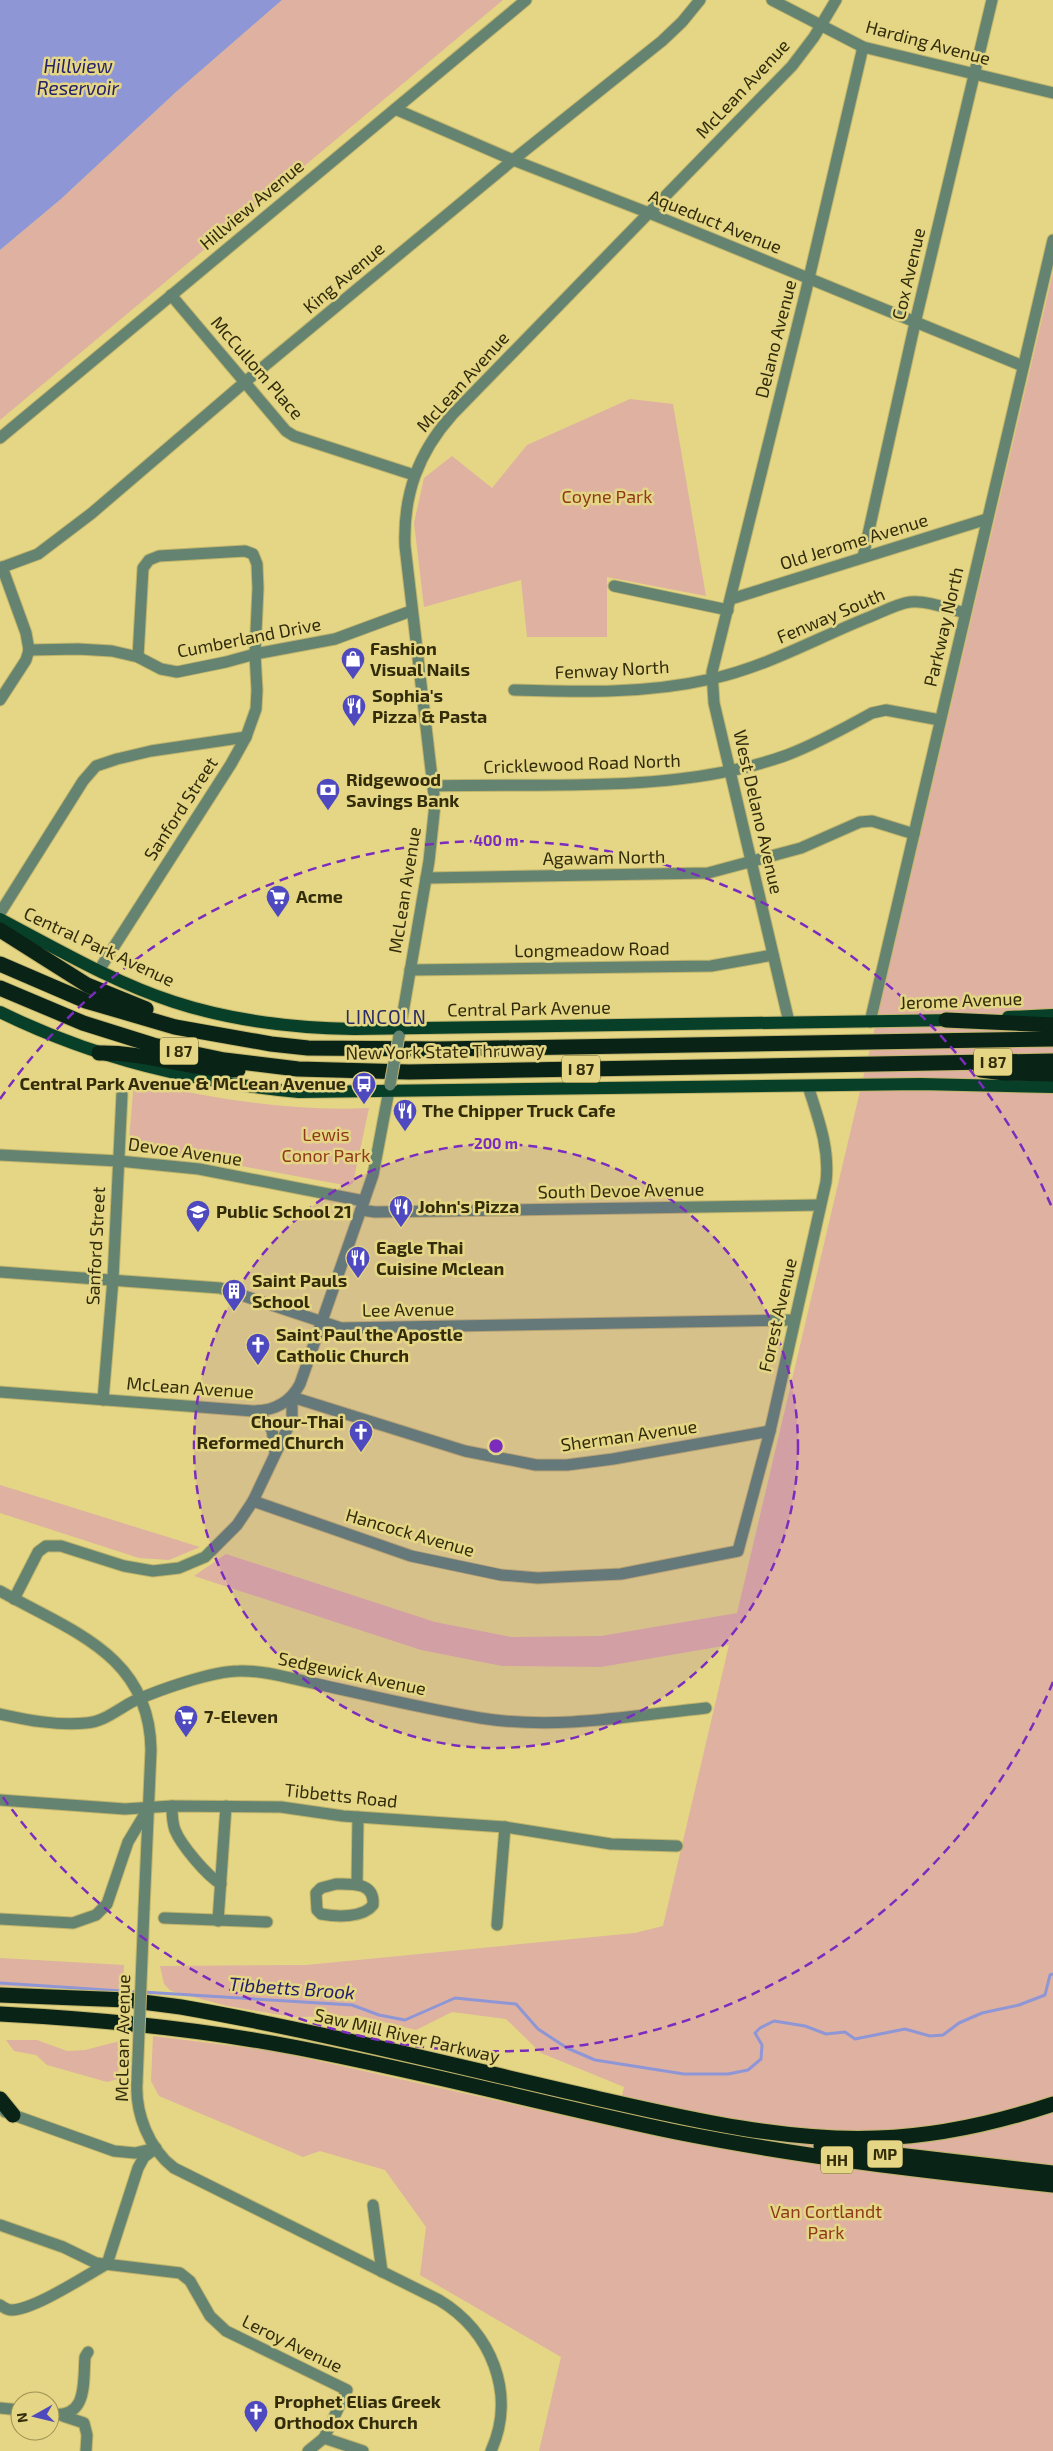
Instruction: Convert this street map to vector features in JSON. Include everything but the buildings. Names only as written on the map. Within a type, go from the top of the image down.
[{"type":"highway","points":[[0,930],[80,981],[102,992],[146,1009],[175,1027]]},
{"type":"highway","name":"New York State Thruway","points":[[0,964],[86,1001],[175,1027],[271,1044],[345,1049],[1053,1039]]},
{"type":"highway","name":"New York State Thruway","points":[[0,988],[83,1024],[153,1045],[224,1060],[298,1069],[409,1072],[933,1063]]},
{"type":"highway","points":[[946,1020],[1053,1025]]},
{"type":"highway","points":[[99,1053],[121,1052],[207,1069],[298,1069]]},
{"type":"highway","name":"I 87","points":[[933,1063],[1053,1061]]},
{"type":"highway","points":[[933,1063],[1004,1073],[1053,1074]]},
{"type":"highway","name":"Saw Mill River Parkway","points":[[0,1995],[127,2000],[181,2006],[719,2124]]},
{"type":"highway","name":"Saw Mill River Parkway","points":[[0,2014],[130,2023],[251,2040],[334,2056],[728,2142],[827,2159],[1053,2185]]},
{"type":"highway","points":[[0,2099],[7,2113]]},
{"type":"highway","name":"HH","points":[[719,2124],[808,2135],[877,2138],[961,2129],[1053,2104]]},
{"type":"highway","name":"MP","points":[[719,2124],[820,2145],[1053,2173]]},
{"type":"main road","name":"Central Park Avenue","points":[[0,919],[99,970],[152,994],[227,1016],[317,1028],[399,1032],[789,1022],[870,1022]]},
{"type":"main road","points":[[0,1012],[32,1027],[135,1065],[244,1086],[317,1093],[390,1089],[856,1085],[1053,1087]]},
{"type":"main road","name":"Jerome Avenue","points":[[870,1022],[1053,1015]]},
{"type":"street","name":"Hillview Avenue","points":[[0,438],[526,0]]},
{"type":"street","name":"King Avenue","points":[[1,568],[38,554],[127,484],[245,382],[513,160],[662,41],[682,22],[700,0]]},
{"type":"street","name":"Harding Avenue","points":[[772,0],[863,47],[1053,93]]},
{"type":"street","name":"McLean Avenue","points":[[0,1392],[258,1411],[273,1408],[292,1397],[300,1384],[377,1160],[434,825],[434,786],[411,611],[404,530],[406,508],[414,475],[429,445],[448,419],[781,78],[808,46],[836,0]]},
{"type":"street","name":"Cox Avenue","points":[[863,557],[915,323],[992,0]]},
{"type":"street","name":"Delano Avenue","points":[[730,604],[863,47]]},
{"type":"street","name":"Aqueduct Avenue","points":[[394,109],[513,160],[649,213],[1023,366]]},
{"type":"street","name":"Parkway North","points":[[870,1022],[1053,240]]},
{"type":"street","name":"McCullom Place","points":[[171,295],[278,424],[290,434],[414,475]]},
{"type":"street","name":"Old Jerome Avenue","points":[[614,586],[730,604],[863,557],[988,519]]},
{"type":"street","points":[[138,657],[143,568],[149,560],[160,556],[245,551],[253,554],[257,564],[255,654]]},
{"type":"street","points":[[0,700],[26,660],[30,650],[26,633],[1,568]]},
{"type":"street","name":"Fenway South","points":[[712,679],[764,664],[856,622],[908,602],[924,603],[965,613]]},
{"type":"street","name":"West Delano Avenue","points":[[730,604],[712,679],[714,703],[789,1022]]},
{"type":"street","name":"Cumberland Drive","points":[[30,650],[78,649],[112,651],[138,657],[161,669],[177,672],[255,654],[335,639],[411,611]]},
{"type":"street","name":"Sanford Street","points":[[99,970],[231,764],[246,736],[256,709],[255,654]]},
{"type":"street","name":"Fenway North","points":[[514,690],[644,690],[712,679]]},
{"type":"street","name":"Cricklewood Road North","points":[[434,786],[662,782],[730,771],[788,754],[872,714],[886,710],[940,720]]},
{"type":"street","points":[[0,913],[83,781],[96,766],[151,751],[221,742],[246,736]]},
{"type":"street","name":"Agawam North","points":[[426,878],[708,873],[801,848],[852,825],[868,821],[914,834]]},
{"type":"street","name":"Longmeadow Road","points":[[410,970],[710,966],[773,955]]},
{"type":"street","name":"Forest Avenue","points":[[738,1551],[770,1431],[826,1182],[828,1158],[808,1086]]},
{"type":"street","name":"Sanford Street","points":[[103,1400],[122,1094]]},
{"type":"street","name":"Devoe Avenue","points":[[0,1155],[119,1161],[199,1169],[363,1205]]},
{"type":"street","name":"South Devoe Avenue","points":[[363,1205],[375,1212],[820,1206]]},
{"type":"street","name":"Lee Avenue","points":[[0,1272],[220,1288],[321,1323],[341,1328],[794,1320]]},
{"type":"street","points":[[14,1599],[38,1552],[46,1546],[61,1546],[144,1570],[162,1571],[197,1562],[213,1551],[241,1520],[253,1501],[292,1419],[292,1397]]},
{"type":"street","name":"Sherman Avenue","points":[[292,1397],[465,1450],[536,1465],[612,1459],[770,1431]]},
{"type":"street","points":[[258,1411],[272,1430],[276,1453]]},
{"type":"street","name":"Hancock Avenue","points":[[253,1501],[411,1556],[501,1575],[538,1578],[621,1574],[738,1551]]},
{"type":"street","name":"McLean Avenue","points":[[0,1591],[106,1651],[130,1677],[142,1698],[148,1716],[151,1742],[137,2082],[140,2116],[156,2148],[169,2165],[182,2173],[446,2304],[466,2320],[481,2338],[496,2369],[502,2400],[499,2427],[491,2451]]},
{"type":"street","name":"Sedgewick Avenue","points":[[0,1714],[62,1723],[87,1724],[107,1717],[142,1698],[220,1673],[240,1671],[273,1675],[434,1710],[482,1718],[560,1723],[599,1721],[706,1708]]},
{"type":"street","name":"Tibbetts Road","points":[[0,1800],[125,1809],[172,1806],[281,1807],[358,1817],[505,1827],[611,1844],[677,1846]]},
{"type":"street","points":[[172,1806],[173,1822],[178,1836],[207,1874],[221,1884]]},
{"type":"street","points":[[218,1920],[226,1806]]},
{"type":"street","points":[[0,1919],[73,1923],[88,1920],[102,1911],[110,1897],[128,1842],[149,1807]]},
{"type":"street","points":[[357,1884],[358,1817]]},
{"type":"street","points":[[497,1925],[505,1827]]},
{"type":"street","points":[[357,1884],[370,1890],[374,1897],[370,1909],[363,1913],[330,1916],[321,1914],[317,1910],[316,1893],[320,1888],[329,1885],[357,1884]]},
{"type":"street","points":[[164,1918],[267,1922]]},
{"type":"street","points":[[7,2113],[114,2151],[135,2153],[156,2148]]},
{"type":"street","points":[[0,2305],[9,2310],[22,2308],[59,2291],[106,2264],[138,2168],[144,2157],[156,2148]]},
{"type":"street","points":[[373,2205],[382,2272]]},
{"type":"street","name":"Leroy Avenue","points":[[0,2225],[63,2247],[96,2263],[180,2273],[190,2281],[210,2316],[226,2331],[347,2390],[324,2438]]},
{"type":"street","points":[[63,2416],[74,2410],[81,2402],[85,2357],[88,2352]]},
{"type":"street","points":[[60,2416],[84,2423],[87,2435],[86,2451]]},
{"type":"street","points":[[308,2451],[324,2438],[363,2451]]},
{"type":"green space","name":"Hillview Reservoir","points":[[282,0],[503,0],[0,420],[0,250],[61,199],[176,92]]},
{"type":"green space","name":"Van Cortlandt Park","points":[[1053,272],[1053,2451],[539,2451],[561,2357],[420,2275],[426,2227],[385,2170],[320,2151],[303,2157],[159,2096],[151,2081],[153,2036],[274,2051],[615,2127],[624,2087],[541,2053],[506,2019],[452,2012],[416,2030],[359,2016],[293,2017],[227,2006],[171,1991],[164,1984],[160,1966],[306,1965],[635,1933],[663,1926],[729,1645],[601,1667],[502,1666],[421,1650],[194,1576],[226,1554],[435,1622],[511,1637],[601,1636],[737,1613]]},
{"type":"green space","name":"Coyne Park","points":[[630,399],[673,404],[706,596],[607,577],[607,637],[527,637],[521,580],[424,607],[414,523],[424,478],[452,456],[492,488],[527,445]]},
{"type":"green space","name":"Lewis Conor Park","points":[[134,1081],[192,1093],[280,1106],[339,1109],[369,1108],[353,1183],[349,1186],[188,1156],[128,1151]]},
{"type":"green space","points":[[0,1485],[200,1547],[169,1560],[139,1558],[0,1513]]},
{"type":"green space","points":[[0,1958],[124,1965],[123,1990],[0,1986]]},
{"type":"green space","points":[[6,2040],[37,2040],[67,2051],[85,2050],[120,2041],[118,2079],[107,2082],[47,2065],[36,2055],[14,2051]]},
{"type":"water","name":"Hillview Reservoir","points":[[0,0],[282,0],[176,92],[61,199],[0,250]]},
{"type":"waterway","name":"Tibbetts Brook","points":[[143,1992],[352,2005],[379,2015],[405,2020],[455,1998],[516,2004],[538,2029],[567,2048],[595,2060],[684,2074],[728,2074],[748,2070],[761,2059],[762,2045],[755,2033],[760,2028],[774,2021],[805,2026],[826,2034],[845,2032],[855,2039],[905,2029],[930,2036],[943,2035],[959,2023],[982,2013],[1019,2005],[1045,1995],[1050,1975],[1053,1974]]},
{"type":"waterway","name":"Tibbetts Brook","points":[[0,1983],[137,1992]]},
{"type":"place","name":"Fashion Visual Nails","points":[[353,680]]},
{"type":"place","name":"Sophia's Pizza & Pasta","points":[[354,727]]},
{"type":"place","name":"Ridgewood Savings Bank","points":[[328,811]]},
{"type":"place","name":"Acme","points":[[278,918]]},
{"type":"place","name":"Central Park Avenue & McLean Avenue","points":[[364,1105]]},
{"type":"place","name":"The Chipper Truck Cafe","points":[[405,1132]]},
{"type":"place","name":"John's Pizza","points":[[401,1228]]},
{"type":"place","name":"Public School 21","points":[[198,1233]]},
{"type":"place","name":"Eagle Thai Cuisine Mclean","points":[[358,1279]]},
{"type":"place","name":"Saint Pauls School","points":[[234,1312]]},
{"type":"place","name":"Saint Paul the Apostle Catholic Church","points":[[258,1366]]},
{"type":"place","name":"Chour-Thai Reformed Church","points":[[361,1453]]},
{"type":"place","name":"7-Eleven","points":[[186,1738]]},
{"type":"place","name":"Prophet Elias Greek Orthodox Church","points":[[256,2433]]},
{"type":"district","name":"LINCOLN","points":[[386,1017]]}]
